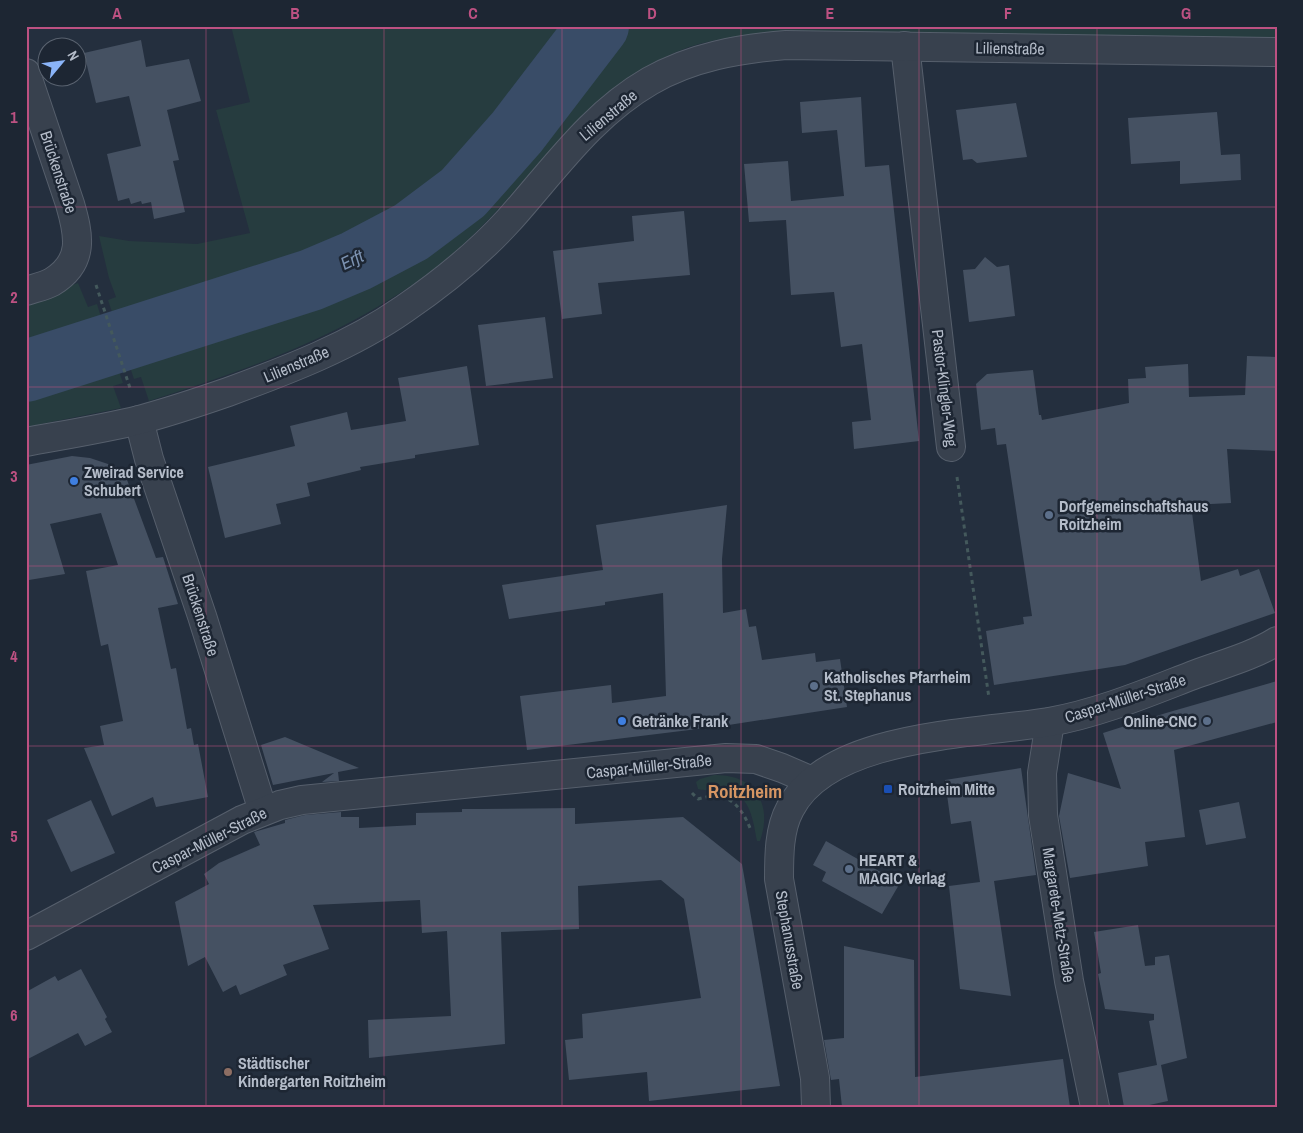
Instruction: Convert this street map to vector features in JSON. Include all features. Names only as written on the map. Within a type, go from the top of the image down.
[{"type":"street","name":"Lilienstraße","points":[[26,442],[139,420],[200,402],[284,371],[329,351],[402,311],[440,283],[474,254],[508,221],[582,136],[612,108],[670,71],[712,56],[786,45],[1277,52]]},
{"type":"street","name":"Pastor-Klingler-Weg","points":[[905,46],[951,447]]},
{"type":"street","name":"Brückenstraße","points":[[26,74],[70,204],[76,225],[78,243],[74,258],[60,275],[51,282],[26,291]]},
{"type":"street","name":"Brückenstraße","points":[[139,420],[149,458],[202,616],[263,811]]},
{"type":"street","name":"Caspar-Müller-Straße","points":[[26,936],[263,811],[302,800],[726,758],[756,759],[812,781],[834,766],[872,750],[994,728],[1050,722],[1094,711],[1238,659],[1277,641]]},
{"type":"street","name":"Margarete-Metz-Straße","points":[[1050,722],[1042,773],[1043,816],[1068,981],[1095,1107]]},
{"type":"street","name":"Stephanusstraße","points":[[812,781],[801,791],[790,808],[784,824],[779,859],[779,879],[815,1078],[816,1107]]},
{"type":"path","points":[[96,286],[103,302],[128,381]]},
{"type":"path","name":"Pastor-Klingler-Weg","points":[[951,447],[954,456],[994,728]]},
{"type":"path","points":[[661,764],[698,799],[716,796],[725,798],[739,807],[751,830]]},
{"type":"green space","points":[[231,26],[563,26],[534,79],[508,115],[439,196],[408,219],[379,235],[334,253],[272,276],[185,303],[118,330],[108,300],[116,297],[109,278],[99,236],[129,241],[197,244],[250,233],[216,110],[250,102]]},
{"type":"green space","points":[[628,26],[1277,26],[1277,38],[767,33],[698,44],[651,65],[617,87],[586,114],[474,234],[444,261],[410,286],[340,328],[303,345],[227,375],[149,401],[141,377],[134,379],[126,355],[338,286],[387,263],[415,246],[451,218],[503,168],[571,86]]},
{"type":"green space","points":[[78,283],[88,307],[97,304],[103,324],[26,351],[26,300]]},
{"type":"green space","points":[[113,354],[123,383],[113,386],[121,408],[26,427],[26,384]]},
{"type":"green space","points":[[714,775],[728,776],[740,780],[750,786],[757,794],[762,804],[764,815],[760,841],[757,841],[752,817],[741,797],[726,790],[698,789],[696,782]]},
{"type":"building","points":[[141,40],[146,67],[189,59],[201,101],[167,110],[179,160],[173,161],[185,212],[154,219],[151,202],[142,204],[141,201],[131,204],[129,198],[118,201],[107,154],[141,146],[129,96],[96,103],[88,70],[88,52]]},
{"type":"building","points":[[861,97],[865,167],[889,165],[919,441],[854,449],[852,422],[871,420],[862,344],[841,347],[834,292],[791,295],[786,220],[749,222],[744,164],[788,161],[791,201],[844,196],[837,130],[802,133],[800,102]]},
{"type":"building","points":[[1016,103],[1027,157],[977,163],[972,159],[963,160],[956,110]]},
{"type":"building","points":[[1217,112],[1221,155],[1240,154],[1241,180],[1180,184],[1180,161],[1131,164],[1128,118]]},
{"type":"building","points":[[684,211],[690,275],[598,283],[602,314],[562,319],[553,251],[634,241],[632,216]]},
{"type":"building","points":[[985,257],[997,267],[1009,265],[1015,316],[969,322],[963,270],[975,269]]},
{"type":"building","points":[[545,317],[553,378],[486,386],[478,325]]},
{"type":"building","points":[[1247,356],[1277,357],[1277,451],[1227,449],[1231,503],[1191,505],[1201,581],[1238,569],[1240,576],[1259,569],[1275,613],[1125,665],[994,685],[986,631],[1024,624],[1023,617],[1032,616],[1006,444],[997,445],[995,428],[981,430],[976,384],[987,374],[1033,370],[1039,415],[1041,415],[1042,420],[1129,403],[1128,379],[1146,378],[1145,367],[1188,364],[1189,397],[1245,395]]},
{"type":"building","points":[[467,366],[479,445],[415,455],[415,458],[360,467],[361,470],[307,483],[310,496],[276,504],[281,524],[225,538],[208,467],[295,446],[290,426],[347,412],[351,430],[406,421],[398,378]]},
{"type":"building","points":[[72,456],[90,458],[123,469],[156,558],[163,557],[178,604],[158,608],[171,669],[176,668],[187,729],[191,728],[194,745],[198,744],[208,797],[156,807],[153,797],[112,816],[84,748],[104,745],[100,726],[123,721],[108,644],[101,646],[86,571],[118,565],[101,513],[50,524],[65,574],[29,580],[26,556],[26,465]]},
{"type":"building","points":[[727,505],[722,559],[723,613],[746,609],[749,627],[756,626],[762,660],[815,653],[816,662],[840,659],[847,707],[722,726],[527,750],[520,696],[611,685],[612,703],[666,696],[663,593],[605,602],[605,605],[509,619],[502,585],[603,570],[596,525]]},
{"type":"building","points":[[1277,681],[1277,722],[1174,750],[1185,837],[1145,842],[1148,866],[1070,878],[1059,816],[1068,773],[1121,789],[1103,733]]},
{"type":"building","points":[[285,737],[359,768],[338,772],[339,781],[322,782],[334,773],[273,785],[261,745]]},
{"type":"building","points":[[1021,768],[1036,875],[994,881],[1011,996],[960,989],[949,886],[980,882],[971,821],[951,824],[945,780]]},
{"type":"building","points":[[91,800],[115,853],[71,872],[47,820]]},
{"type":"building","points":[[1239,802],[1246,838],[1206,845],[1199,810]]},
{"type":"building","points":[[575,808],[575,824],[683,817],[742,864],[780,1086],[649,1101],[647,1072],[569,1080],[565,1040],[583,1038],[582,1014],[701,998],[684,899],[661,880],[578,886],[579,929],[501,932],[505,1044],[369,1058],[368,1020],[451,1016],[447,931],[422,933],[420,900],[313,905],[329,949],[283,965],[287,975],[240,995],[236,985],[223,992],[205,957],[188,966],[175,902],[209,884],[204,874],[219,863],[260,845],[254,832],[285,823],[285,820],[305,815],[341,812],[341,817],[359,817],[359,828],[416,825],[416,813],[462,812],[462,809]]},
{"type":"building","points":[[826,841],[900,883],[882,914],[822,881],[826,872],[813,865]]},
{"type":"building","points":[[1138,925],[1145,966],[1155,965],[1155,957],[1169,955],[1187,1058],[1161,1065],[1168,1101],[1140,1107],[1124,1107],[1118,1073],[1157,1065],[1149,1021],[1154,1020],[1154,1014],[1105,1009],[1098,974],[1101,973],[1094,932]]},
{"type":"building","points":[[844,946],[914,960],[915,1077],[1063,1059],[1070,1107],[842,1107],[839,1079],[831,1080],[824,1040],[844,1038]]},
{"type":"building","points":[[81,969],[107,1017],[105,1019],[112,1032],[85,1046],[78,1033],[26,1060],[26,992],[55,976],[58,981]]},
{"type":"waterway","name":"Erft","points":[[26,371],[311,280],[356,261],[411,232],[463,193],[517,132],[598,26]]},
{"type":"place","name":"Zweirad Service Schubert","points":[[74,481]]},
{"type":"place","name":"Dorfgemeinschaftshaus Roitzheim","points":[[1049,515]]},
{"type":"place","name":"Katholisches Pfarrheim St. Stephanus","points":[[814,686]]},
{"type":"place","name":"Getränke Frank","points":[[622,721]]},
{"type":"place","name":"Online-CNC","points":[[1207,721]]},
{"type":"place","name":"Roitzheim Mitte","points":[[888,789]]},
{"type":"place","name":"HEART & MAGIC Verlag","points":[[849,869]]},
{"type":"place","name":"Städtischer Kindergarten Roitzheim","points":[[228,1072]]},
{"type":"district","name":"Roitzheim","points":[[745,791]]}]
